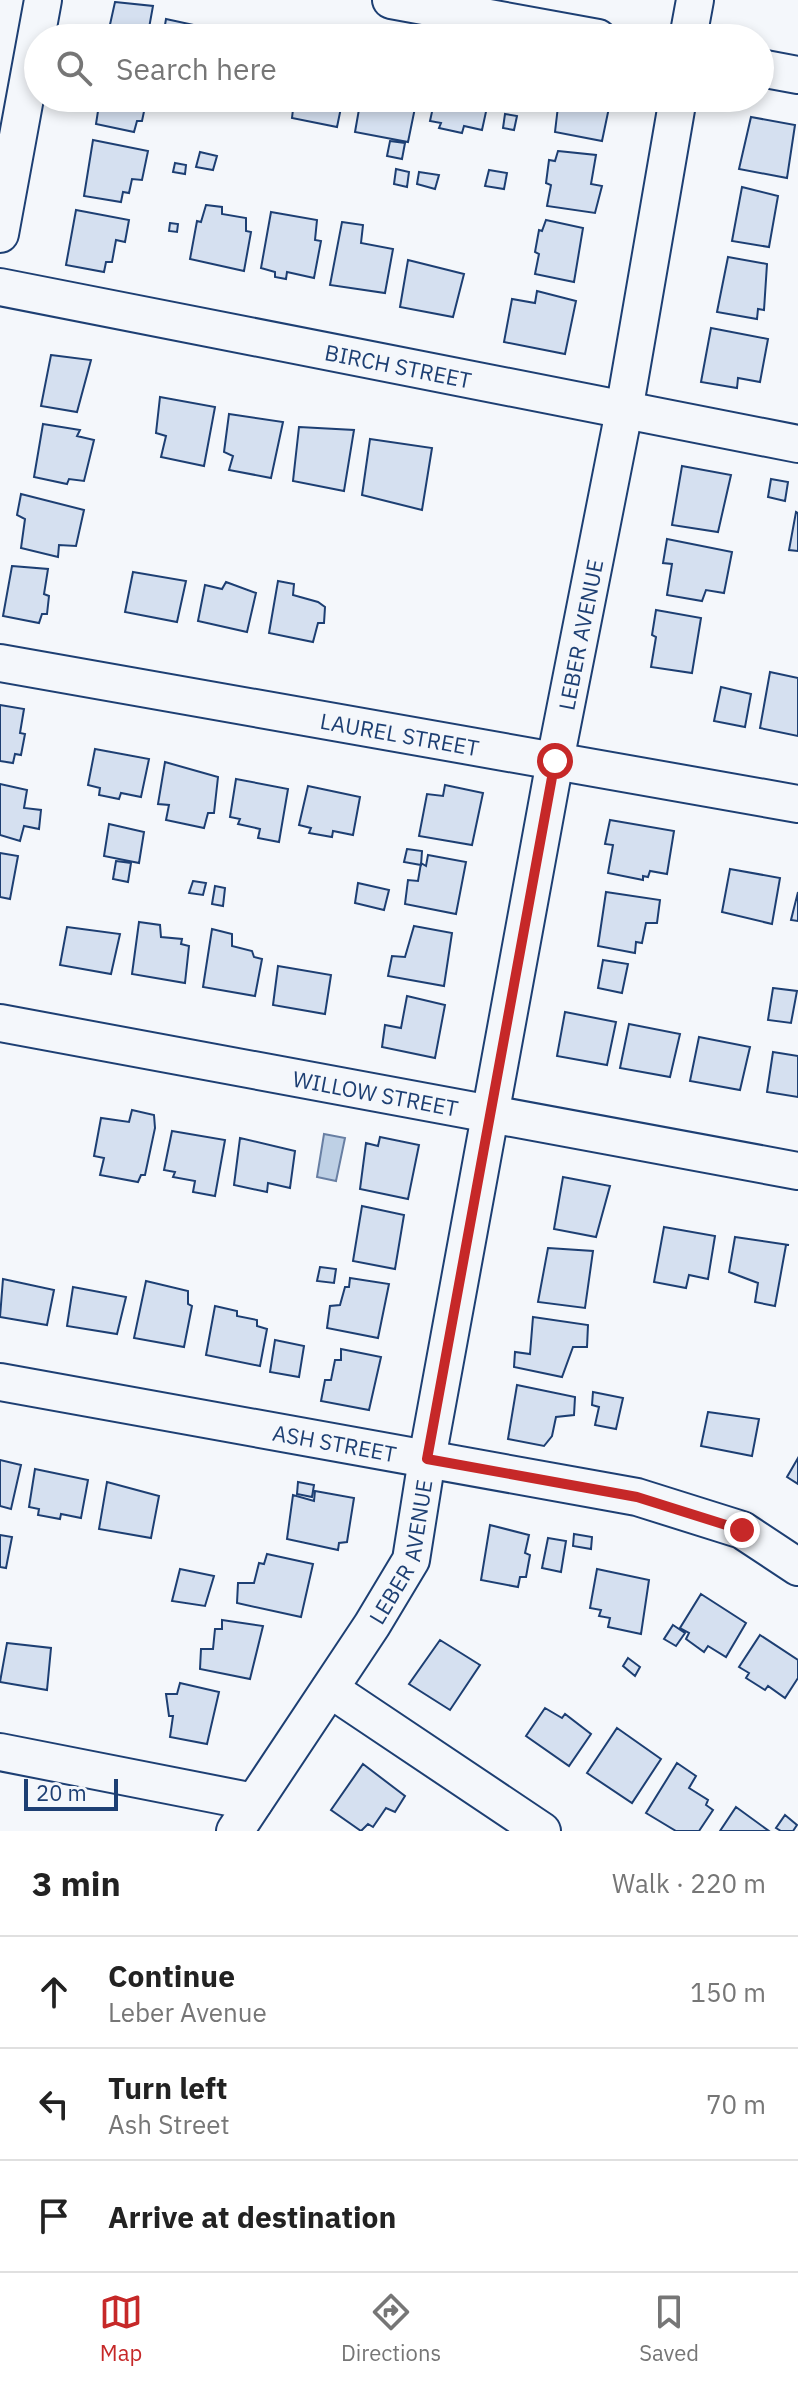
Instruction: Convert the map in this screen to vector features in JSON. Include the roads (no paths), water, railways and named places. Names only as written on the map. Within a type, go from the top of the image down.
[{"type":"street","points":[[39,24],[43,0]]},
{"type":"street","points":[[391,0],[522,24]]},
{"type":"street","points":[[691,24],[695,0]]},
{"type":"street","points":[[774,71],[798,75]]},
{"type":"street","points":[[0,234],[24,103]]},
{"type":"street","name":"LEBER AVENUE","points":[[244,1817],[411,1560],[555,761],[624,411],[676,112]]},
{"type":"street","name":"BIRCH STREET","points":[[0,287],[798,444]]},
{"type":"street","name":"LAUREL STREET","points":[[0,663],[798,804]]},
{"type":"street","name":"WILLOW STREET","points":[[0,1023],[798,1171]]},
{"type":"street","name":"ASH STREET","points":[[0,1382],[637,1497],[742,1530],[798,1567]]},
{"type":"street","points":[[330,1689],[542,1831]]},
{"type":"street","points":[[0,1752],[244,1817]]},
{"type":"water","points":[[324,1134],[345,1138],[336,1181],[317,1177]]}]
